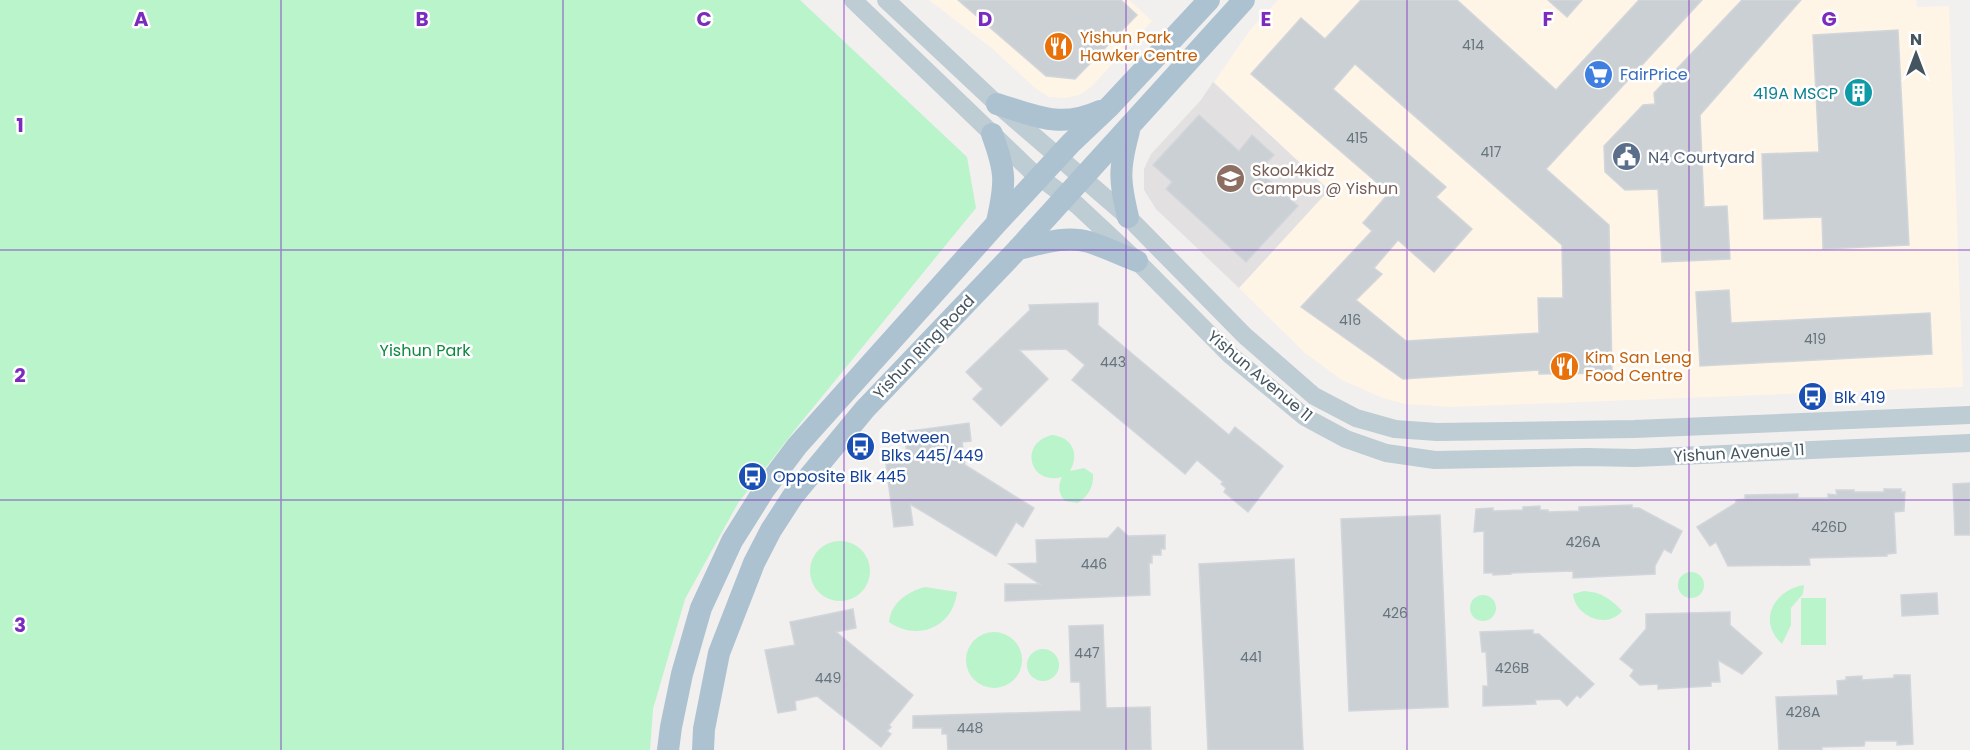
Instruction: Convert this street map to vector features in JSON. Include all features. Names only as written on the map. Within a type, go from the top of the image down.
[{"type":"main road","name":"Yishun Ring Road","points":[[668,750],[682,674],[700,608],[732,541],[764,490],[797,446],[997,223],[1209,0]]},
{"type":"main road","name":"Yishun Ring Road","points":[[703,750],[704,729],[719,653],[754,563],[793,496],[865,409],[1018,249],[1244,0]]},
{"type":"main road","points":[[998,104],[1043,118],[1063,121],[1085,117],[1110,106]]},
{"type":"main road","points":[[1128,217],[1120,177],[1130,127]]},
{"type":"main road","points":[[992,134],[1002,160],[1005,183],[997,223]]},
{"type":"main road","points":[[1018,249],[1051,242],[1087,241],[1137,261]]},
{"type":"street","name":"Yishun Avenue 11","points":[[853,0],[992,134],[1040,177],[1077,205],[1137,261],[1229,354],[1305,417],[1346,439],[1386,453],[1435,460],[1635,458],[1970,443]]},
{"type":"street","name":"Yishun Avenue 11","points":[[886,0],[998,104],[1128,217],[1245,336],[1314,396],[1356,418],[1395,429],[1437,432],[1634,429],[1970,415]]},
{"type":"street","points":[[963,106],[970,96],[969,76]]},
{"type":"shaded area","name":"Yishun Park Hawker Centre","points":[[929,0],[1129,0],[1152,21],[1091,87],[1079,95],[1065,98],[1049,97],[1035,88],[993,49]]},
{"type":"shaded area","points":[[1278,0],[1916,0],[1917,7],[1949,6],[1963,387],[1451,407],[1405,404],[1383,398],[1342,380],[1305,353],[1239,288],[1329,190],[1214,82],[1251,29]]},
{"type":"shaded area","name":"Skool4kidz Campus @ Yishun","points":[[1213,82],[1329,190],[1239,288],[1156,209],[1144,190],[1144,169],[1151,154],[1201,100]]},
{"type":"green space","name":"Yishun Park","points":[[0,0],[800,0],[967,157],[976,208],[738,503],[685,599],[653,709],[650,750],[0,750]]},
{"type":"green space","points":[[1052,435],[1065,439],[1072,447],[1074,458],[1070,471],[1084,468],[1093,474],[1090,491],[1078,503],[1065,501],[1061,495],[1059,489],[1062,477],[1051,478],[1042,475],[1032,462],[1035,446],[1041,439]]},
{"type":"green space","points":[[840,541],[857,546],[865,554],[870,571],[865,588],[857,596],[840,601],[823,596],[815,588],[810,571],[815,554],[823,546]]},
{"type":"green space","points":[[1691,572],[1700,576],[1704,585],[1700,594],[1691,598],[1682,594],[1678,585],[1682,576]]},
{"type":"green space","points":[[1804,585],[1803,594],[1791,608],[1791,625],[1782,644],[1771,626],[1772,608],[1784,593]]},
{"type":"green space","points":[[925,587],[957,592],[949,614],[941,622],[922,631],[911,631],[889,622],[893,609],[901,599]]},
{"type":"green space","points":[[1584,591],[1605,597],[1622,611],[1616,617],[1600,620],[1585,614],[1579,609],[1573,594]]},
{"type":"green space","points":[[1483,595],[1492,599],[1496,608],[1492,617],[1483,621],[1474,617],[1470,608],[1474,599]]},
{"type":"green space","points":[[1801,598],[1826,598],[1826,645],[1801,645]]},
{"type":"green space","points":[[989,632],[999,632],[1014,640],[1020,649],[1022,660],[1020,671],[1014,680],[999,688],[989,688],[978,683],[971,676],[966,665],[966,655],[971,644],[978,637]]},
{"type":"green space","points":[[1043,649],[1055,653],[1059,665],[1055,677],[1043,681],[1031,677],[1027,665],[1031,653]]},
{"type":"building","name":"Yishun Park Hawker Centre","points":[[958,0],[1121,0],[1137,15],[1075,79],[1046,76]]},
{"type":"building","points":[[1361,0],[1457,0],[1556,90],[1639,0],[1702,0],[1546,169],[1609,225],[1612,373],[1539,374],[1539,370],[1403,379],[1301,307],[1372,231],[1363,223],[1389,193],[1251,74],[1301,18],[1325,39]],"holes":[[[1355,64],[1562,245],[1563,298],[1538,298],[1539,333],[1406,341],[1356,300],[1382,274],[1374,268],[1398,240],[1434,272],[1472,229],[1436,197],[1446,187],[1333,89]]]},
{"type":"building","points":[[1548,0],[1582,0],[1567,17]]},
{"type":"building","points":[[1742,0],[1801,0],[1700,115],[1704,207],[1727,206],[1730,259],[1662,262],[1658,189],[1625,190],[1605,172],[1604,146],[1643,105],[1655,104],[1654,93]]},
{"type":"building","name":"419A MSCP","points":[[1898,30],[1909,245],[1823,249],[1822,217],[1764,219],[1762,154],[1819,152],[1813,35]]},
{"type":"building","points":[[1199,115],[1239,151],[1252,135],[1274,155],[1259,171],[1298,206],[1246,262],[1166,189],[1172,182],[1153,165]]},
{"type":"building","points":[[1729,290],[1731,323],[1930,313],[1932,354],[1700,366],[1696,292]]},
{"type":"building","points":[[1098,303],[1098,325],[1229,435],[1235,427],[1283,466],[1248,512],[1224,492],[1226,488],[1221,484],[1223,482],[1197,460],[1185,474],[1072,380],[1085,365],[1066,349],[1019,350],[1048,379],[1001,426],[973,399],[983,389],[966,372],[1030,310],[1029,305]]},
{"type":"building","points":[[969,423],[971,441],[962,442],[965,465],[1034,508],[1023,527],[1016,522],[996,556],[910,504],[913,525],[894,527],[886,464],[908,461],[904,432]]},
{"type":"building","points":[[1970,483],[1970,535],[1955,535],[1953,484]]},
{"type":"building","points":[[1884,489],[1901,489],[1901,492],[1905,492],[1904,511],[1894,512],[1896,553],[1887,554],[1887,556],[1809,558],[1810,565],[1728,566],[1716,542],[1710,546],[1697,527],[1736,503],[1736,500],[1745,499],[1745,495],[1798,494],[1798,498],[1828,498],[1828,494],[1837,495],[1836,490],[1884,492]]},
{"type":"building","points":[[1632,505],[1632,508],[1639,508],[1682,531],[1671,553],[1664,549],[1655,566],[1655,574],[1573,578],[1573,571],[1493,575],[1493,573],[1484,573],[1484,531],[1474,532],[1476,509],[1523,510],[1523,507],[1540,506],[1540,510],[1548,510],[1548,512],[1579,511],[1579,507]]},
{"type":"building","points":[[1440,515],[1448,707],[1349,711],[1341,519]]},
{"type":"building","points":[[1118,527],[1128,536],[1165,535],[1165,549],[1161,549],[1161,555],[1152,555],[1152,563],[1149,563],[1150,595],[1005,601],[1005,584],[1040,584],[1009,564],[1037,563],[1036,540],[1108,538]]},
{"type":"building","points":[[1294,559],[1303,750],[1208,750],[1199,564]]},
{"type":"building","points":[[1937,593],[1938,614],[1902,616],[1901,595]]},
{"type":"building","points":[[853,609],[856,628],[836,632],[913,695],[889,725],[891,727],[887,731],[891,734],[881,747],[817,696],[795,701],[796,710],[778,713],[765,650],[795,645],[790,622]]},
{"type":"building","points":[[1730,612],[1730,625],[1762,653],[1742,674],[1718,660],[1720,682],[1711,682],[1711,686],[1658,689],[1658,684],[1640,685],[1630,676],[1634,670],[1620,659],[1646,629],[1646,614]]},
{"type":"building","points":[[1103,625],[1106,708],[1150,707],[1151,750],[948,750],[947,734],[942,734],[942,728],[913,728],[913,716],[1081,711],[1080,682],[1071,682],[1069,626]]},
{"type":"building","points":[[1533,630],[1533,634],[1539,634],[1594,684],[1580,698],[1577,695],[1567,706],[1560,699],[1535,700],[1536,704],[1483,706],[1483,686],[1488,686],[1486,652],[1482,652],[1480,632]]},
{"type":"building","points":[[1894,675],[1910,675],[1913,744],[1897,745],[1897,741],[1865,741],[1864,746],[1822,747],[1822,750],[1779,750],[1776,697],[1838,695],[1837,681],[1846,680],[1846,677],[1862,676],[1862,680],[1894,678]]},
{"type":"place","name":"Yishun Park Hawker Centre","points":[[1059,46]]},
{"type":"place","name":"FairPrice","points":[[1599,74]]},
{"type":"place","name":"419A MSCP","points":[[1859,93]]},
{"type":"place","name":"N4 Courtyard","points":[[1627,157]]},
{"type":"place","name":"Skool4kidz Campus @ Yishun","points":[[1231,179]]},
{"type":"place","name":"Kim San Leng Food Centre","points":[[1564,366]]},
{"type":"place","name":"Blk 419","points":[[1813,397]]},
{"type":"place","name":"Between Blks 445/449","points":[[860,446]]},
{"type":"place","name":"Opposite Blk 445","points":[[752,476]]}]
